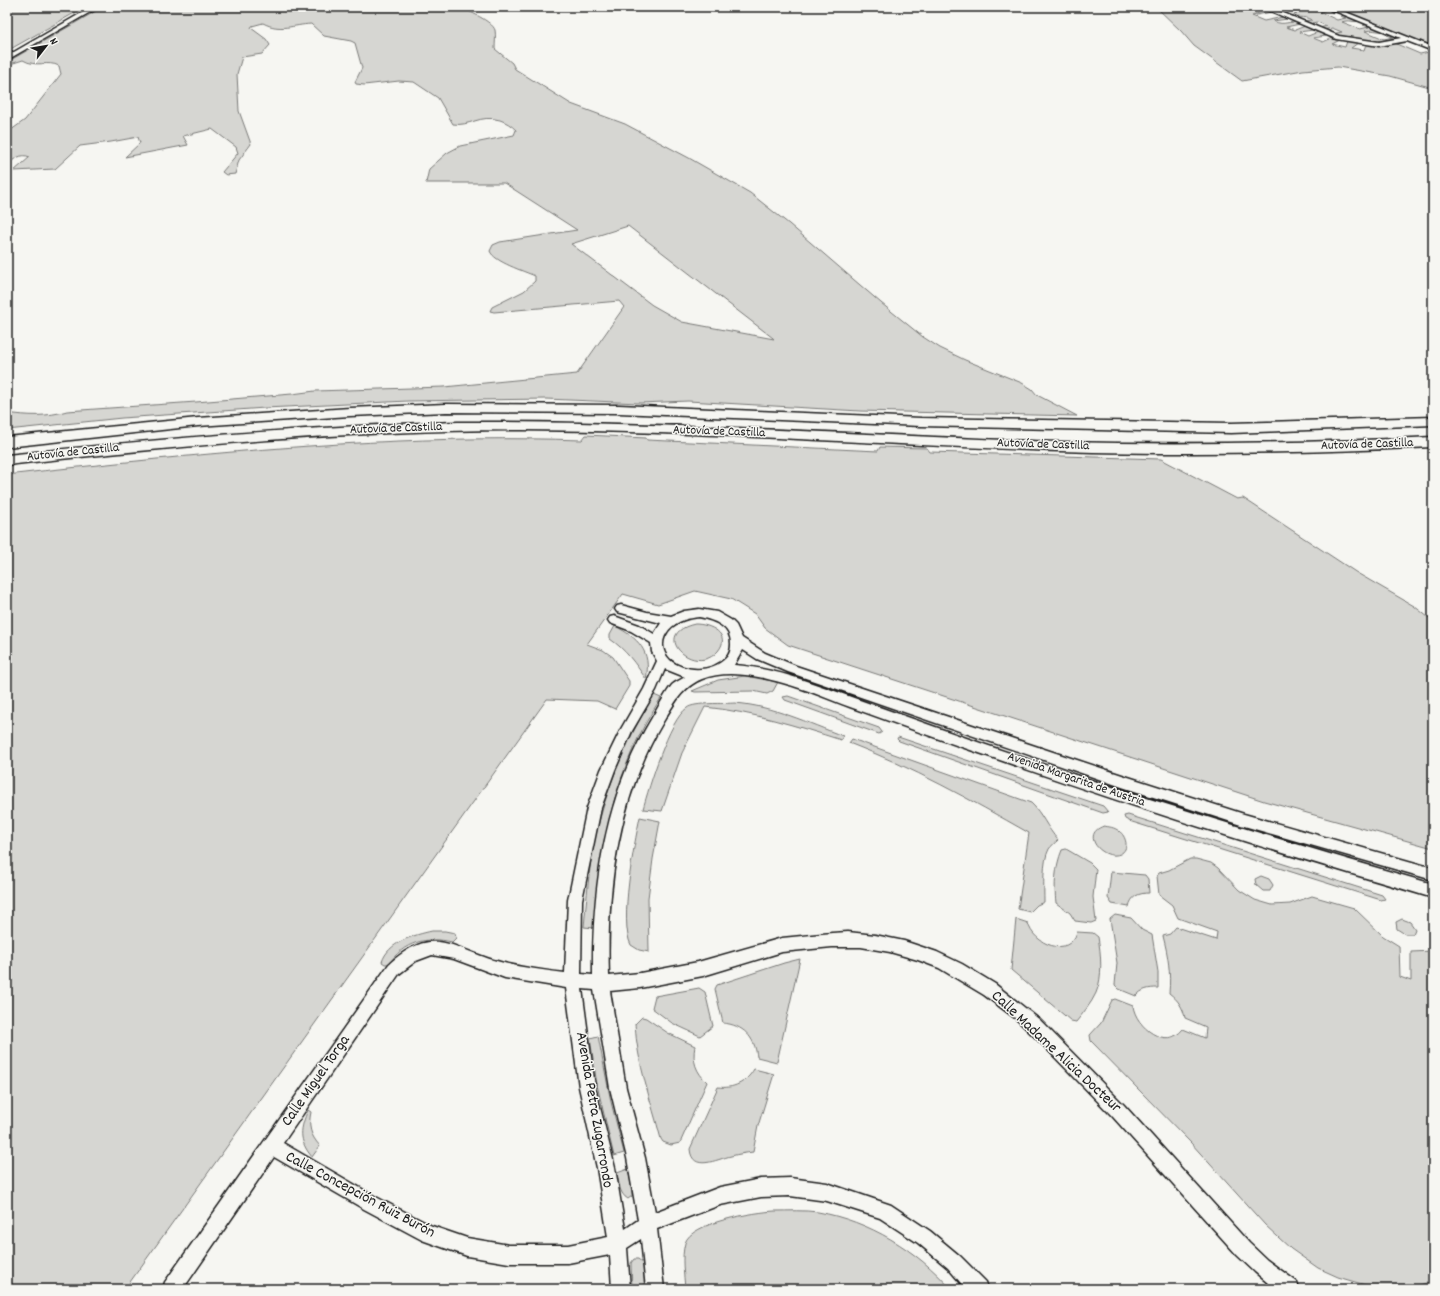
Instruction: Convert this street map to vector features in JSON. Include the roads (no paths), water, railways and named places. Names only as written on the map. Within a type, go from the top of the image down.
[{"type":"highway","name":"Autovía de Castilla","points":[[7,440],[269,417],[454,408],[716,412],[921,422],[1231,428],[1433,421]]},
{"type":"highway","name":"Autovía de Castilla","points":[[7,461],[198,440],[330,431],[520,426],[700,430],[913,440],[1138,448],[1250,448],[1433,442]]},
{"type":"street","points":[[7,58],[96,7]]},
{"type":"street","points":[[1264,7],[1325,33],[1344,39],[1379,44],[1406,38]]},
{"type":"street","points":[[1328,7],[1433,49]]},
{"type":"street","points":[[621,609],[647,616],[672,620]]},
{"type":"street","points":[[699,613],[714,615],[726,621],[734,630],[738,641],[736,652],[730,661],[720,669],[700,674],[679,671],[663,660],[658,651],[657,641],[659,633],[664,626],[672,620],[684,615],[699,613]]},
{"type":"street","points":[[614,620],[635,628],[657,641]]},
{"type":"street","name":"Avenida Margarita de Austria","points":[[738,641],[761,656],[792,669],[990,738],[1244,820],[1433,874]]},
{"type":"street","name":"Avenida Petra Zugarrondo","points":[[622,1289],[618,1244],[606,1168],[587,1087],[573,980],[575,900],[594,808],[608,770],[627,729],[650,690],[663,660]]},
{"type":"street","name":"Avenida Margarita de Austria","points":[[720,669],[751,671],[787,679],[983,749],[1119,795],[1244,835],[1433,891]]},
{"type":"street","name":"Avenida Petra Zugarrondo","points":[[655,1289],[648,1224],[636,1158],[618,1088],[601,983],[600,933],[602,900],[608,859],[619,810],[634,768],[648,736],[677,688],[700,674]]},
{"type":"street","name":"Calle Madame Alicia Docteur","points":[[409,955],[423,949],[435,947],[449,950],[493,967],[529,975],[601,983],[644,980],[714,967],[774,948],[800,942],[848,939],[889,945],[932,958],[956,968],[995,993],[1019,1012],[1126,1117],[1243,1248],[1261,1266],[1290,1289]]},
{"type":"street","name":"Calle Miguel Torga","points":[[172,1289],[394,969],[409,955]]},
{"type":"street","name":"Calle Concepción Ruiz Burón","points":[[271,1146],[370,1203],[428,1234],[467,1247],[508,1254],[568,1254],[618,1244],[648,1224],[720,1196],[761,1188],[790,1187],[828,1192],[885,1211],[924,1237],[948,1257],[979,1289]]}]
